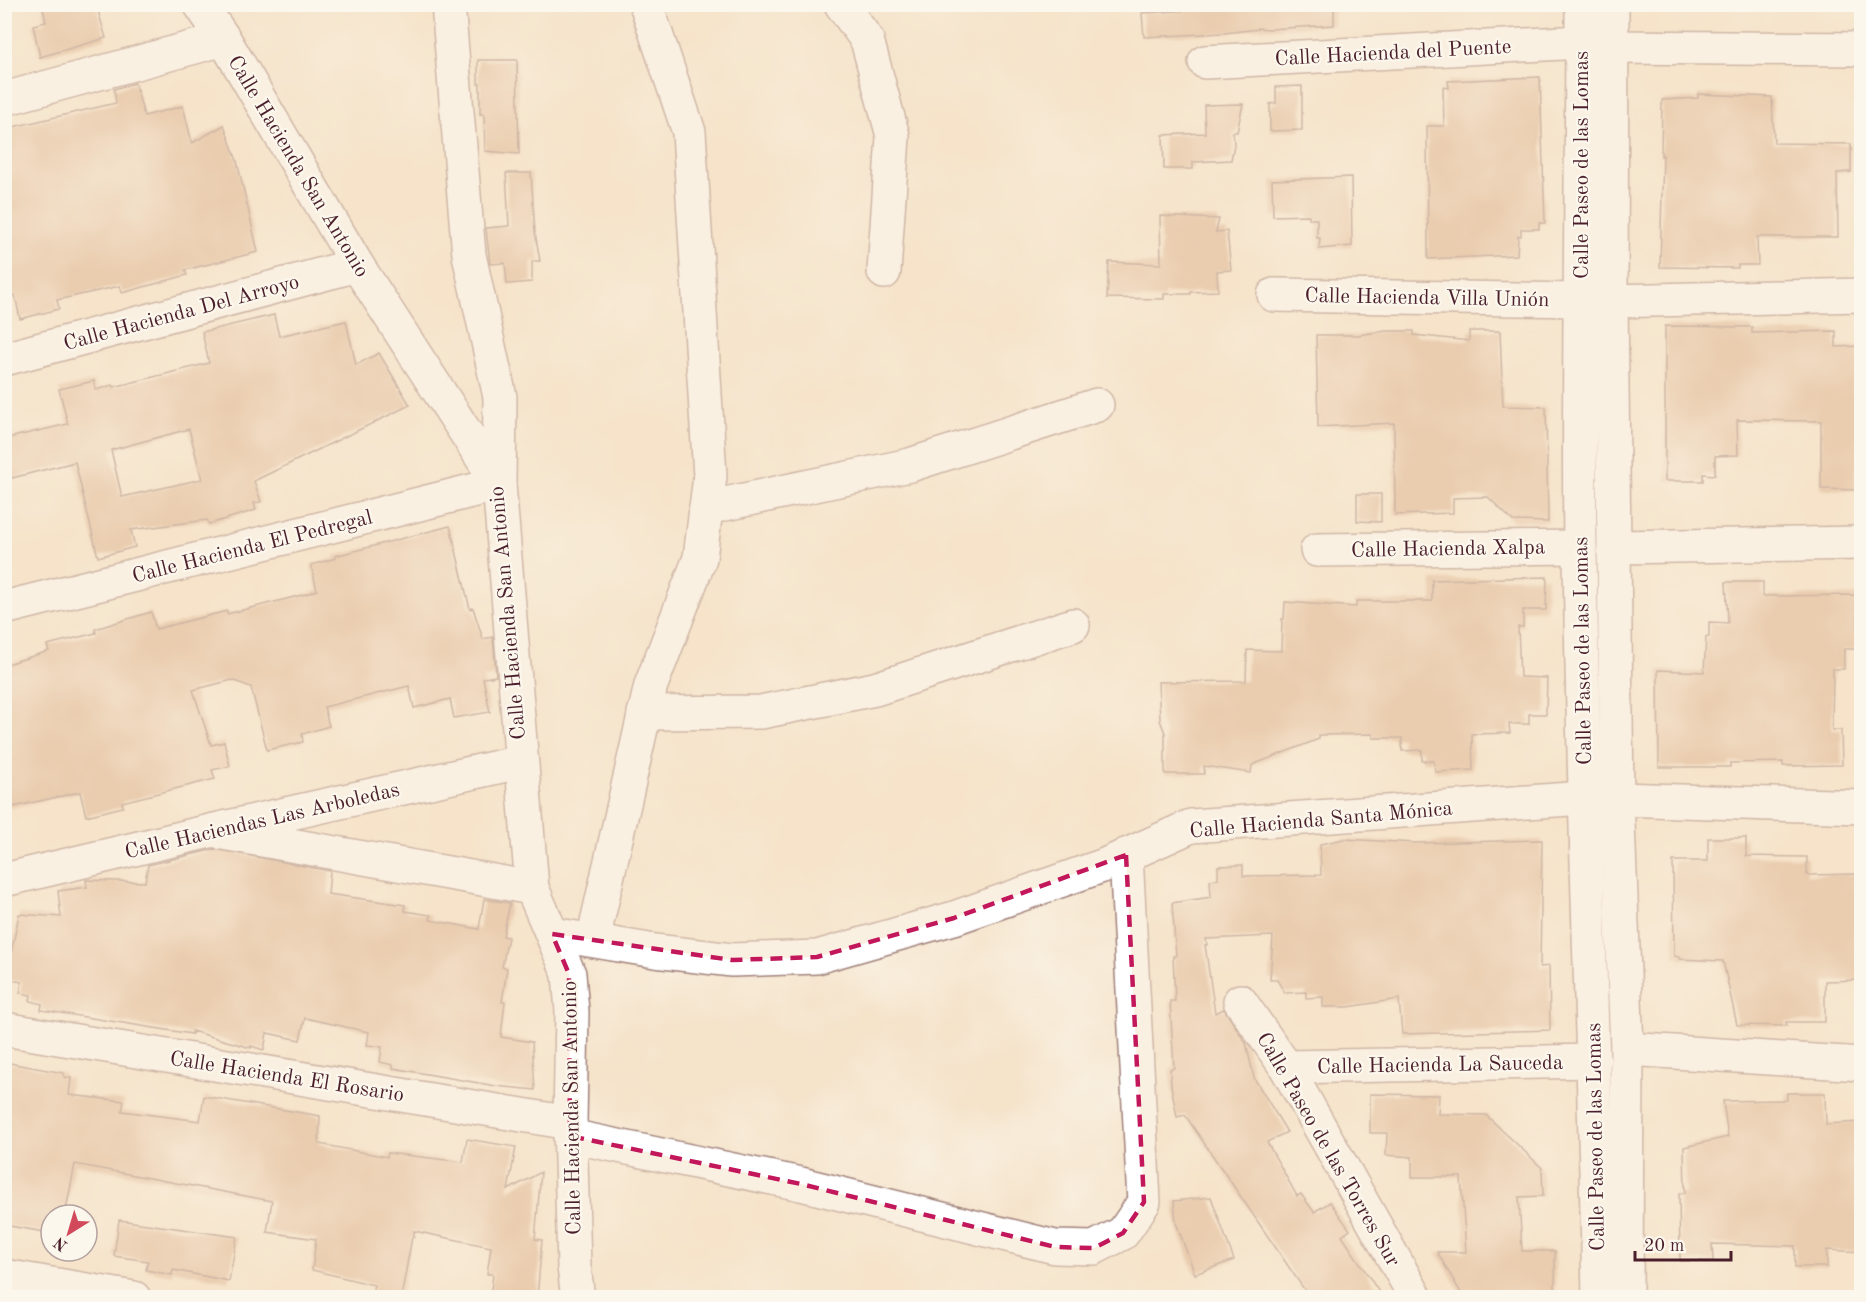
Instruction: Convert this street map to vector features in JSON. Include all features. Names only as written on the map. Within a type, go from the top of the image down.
[{"type":"street","name":"Calle Hacienda San Antonio","points":[[200,4],[224,39],[357,265],[499,484],[532,888],[569,974],[572,1012],[570,1130],[574,1267],[578,1298]]},
{"type":"street","points":[[448,4],[469,255],[500,397],[499,484]]},
{"type":"street","points":[[593,940],[651,685],[700,558],[710,476],[689,132],[646,4]]},
{"type":"street","points":[[841,4],[867,40],[893,136],[884,272]]},
{"type":"street","name":"Calle Paseo de las Lomas","points":[[1582,4],[1597,44]]},
{"type":"street","name":"Calle Paseo de las Lomas","points":[[1599,1298],[1594,1061],[1584,798],[1580,547],[1596,300],[1597,44],[1612,4]]},
{"type":"street","points":[[4,99],[224,39]]},
{"type":"street","name":"Calle Hacienda del Puente","points":[[1205,62],[1597,44],[1862,49]]},
{"type":"street","name":"Calle Hacienda Del Arroyo","points":[[4,359],[357,265]]},
{"type":"street","name":"Calle Hacienda Villa Unión","points":[[1274,295],[1596,300],[1862,295]]},
{"type":"street","name":"Calle Paseo de las Lomas","points":[[1596,300],[1615,547],[1617,798],[1627,1049],[1626,1298]]},
{"type":"street","points":[[706,508],[910,465],[1097,405]]},
{"type":"street","name":"Calle Hacienda El Pedregal","points":[[4,608],[499,484]]},
{"type":"street","points":[[1615,547],[1862,543]]},
{"type":"street","name":"Calle Hacienda Xalpa","points":[[1317,550],[1580,547]]},
{"type":"street","points":[[644,713],[761,712],[864,691],[1073,625]]},
{"type":"street","name":"Calle Haciendas Las Arboledas","points":[[4,880],[210,831],[520,762]]},
{"type":"street","name":"Calle Hacienda Santa Mónica","points":[[552,934],[655,951],[732,960],[817,957],[954,918],[1105,866],[1191,826],[1584,798],[1862,807]]},
{"type":"street","points":[[210,831],[532,888]]},
{"type":"street","name":"Calle Hacienda El Rosario","points":[[4,1029],[570,1130],[1055,1246],[1094,1248],[1123,1233],[1144,1202],[1126,855]]},
{"type":"street","name":"Calle Paseo de las Torres Sur","points":[[1240,1001],[1286,1067],[1416,1298]]},
{"type":"street","points":[[1627,1049],[1862,1064]]},
{"type":"street","name":"Calle Hacienda La Sauceda","points":[[1286,1067],[1594,1061]]},
{"type":"street","points":[[4,1275],[134,1298]]},
{"type":"highlighted area","points":[[1126,855],[1144,1202],[1123,1233],[1094,1248],[1055,1247],[801,1184],[570,1136],[569,974],[552,934],[732,960],[817,957],[954,918]]},
{"type":"building","points":[[42,4],[96,4],[106,38],[40,57],[33,25],[46,22]]},
{"type":"building","points":[[1195,4],[1334,4],[1334,25],[1144,37],[1142,13],[1195,10]]},
{"type":"building","points":[[478,60],[517,60],[519,154],[485,151],[484,114],[480,114]]},
{"type":"building","points":[[1540,77],[1545,223],[1539,223],[1539,229],[1521,229],[1521,236],[1518,236],[1517,255],[1428,259],[1427,126],[1444,126],[1443,87],[1449,88],[1448,81]]},
{"type":"building","points":[[135,83],[144,116],[183,106],[192,143],[224,125],[237,161],[258,252],[185,270],[187,275],[122,293],[120,286],[57,300],[59,309],[20,319],[15,295],[4,297],[4,129],[116,103],[114,89]]},
{"type":"building","points":[[1302,86],[1302,130],[1270,131],[1270,104],[1276,103],[1276,87]]},
{"type":"building","points":[[1698,94],[1772,97],[1774,143],[1851,144],[1851,172],[1837,173],[1838,237],[1757,237],[1758,265],[1738,265],[1738,268],[1660,267],[1662,100],[1698,98]]},
{"type":"building","points":[[1243,104],[1237,132],[1233,132],[1234,145],[1231,160],[1193,162],[1193,169],[1164,169],[1163,135],[1205,133],[1204,105]]},
{"type":"building","points":[[506,173],[531,173],[535,232],[540,261],[532,261],[532,282],[507,284],[505,263],[490,264],[486,228],[509,226]]},
{"type":"building","points":[[1351,177],[1352,246],[1319,249],[1317,219],[1309,219],[1309,215],[1273,216],[1272,180]]},
{"type":"building","points":[[1160,216],[1219,219],[1216,232],[1227,231],[1231,270],[1217,271],[1218,291],[1164,294],[1164,299],[1107,298],[1109,262],[1161,264]]},
{"type":"building","points":[[274,315],[279,336],[346,321],[356,365],[379,353],[410,405],[254,481],[261,502],[254,503],[256,510],[209,524],[207,520],[131,530],[135,547],[98,557],[75,462],[4,480],[4,439],[68,424],[59,389],[94,381],[96,390],[112,385],[114,387],[209,363],[202,332]],"holes":[[[189,429],[202,479],[122,497],[111,450]]]},
{"type":"building","points":[[1665,326],[1752,327],[1752,333],[1836,331],[1836,347],[1862,346],[1862,469],[1856,469],[1856,490],[1821,489],[1821,421],[1737,420],[1738,455],[1715,456],[1715,475],[1703,474],[1703,481],[1665,481]]},
{"type":"building","points":[[1385,331],[1414,331],[1414,335],[1469,341],[1469,331],[1500,331],[1503,406],[1546,407],[1548,522],[1513,521],[1488,497],[1453,498],[1453,513],[1395,515],[1394,423],[1318,427],[1316,335],[1358,335]]},
{"type":"building","points":[[1357,494],[1381,494],[1381,522],[1357,521]]},
{"type":"building","points":[[450,526],[470,609],[473,608],[483,639],[493,637],[496,676],[483,678],[490,712],[454,718],[450,699],[414,708],[409,686],[324,707],[329,726],[302,734],[303,742],[267,750],[251,687],[232,680],[193,690],[211,745],[224,742],[230,766],[212,770],[215,779],[122,802],[123,807],[86,816],[80,792],[4,809],[4,665],[49,651],[47,645],[96,633],[95,629],[151,612],[156,629],[306,594],[317,590],[311,565],[336,558],[335,556]]},
{"type":"building","points":[[1547,577],[1546,610],[1523,610],[1523,627],[1518,627],[1520,677],[1547,678],[1546,714],[1529,714],[1529,724],[1509,724],[1510,733],[1472,734],[1473,770],[1435,772],[1434,761],[1422,761],[1422,750],[1402,751],[1402,738],[1373,738],[1373,734],[1319,735],[1319,739],[1252,765],[1251,773],[1204,766],[1204,774],[1165,774],[1165,733],[1160,720],[1158,682],[1246,681],[1247,650],[1281,651],[1285,602],[1356,607],[1356,601],[1432,601],[1432,580]]},
{"type":"building","points":[[1726,582],[1763,582],[1763,596],[1858,595],[1858,649],[1844,649],[1844,669],[1833,669],[1832,730],[1841,730],[1842,765],[1783,766],[1783,762],[1730,763],[1730,767],[1659,767],[1658,670],[1704,672],[1709,622],[1728,623]]},
{"type":"building","points":[[1708,838],[1746,838],[1746,856],[1807,857],[1807,875],[1862,874],[1862,980],[1825,981],[1825,1022],[1786,1022],[1787,1026],[1737,1025],[1723,961],[1679,959],[1674,956],[1673,861],[1708,861]]},
{"type":"building","points":[[1344,839],[1415,843],[1542,840],[1540,967],[1549,966],[1550,1030],[1402,1034],[1399,999],[1348,1007],[1323,1007],[1323,997],[1306,998],[1306,992],[1285,993],[1277,980],[1270,980],[1273,936],[1206,939],[1215,1013],[1224,1009],[1246,1043],[1254,1078],[1287,1132],[1267,1142],[1297,1196],[1301,1194],[1314,1212],[1330,1202],[1350,1230],[1342,1236],[1383,1298],[1310,1298],[1185,1115],[1177,1117],[1171,1086],[1170,1069],[1174,1068],[1170,1001],[1175,1001],[1173,956],[1176,956],[1172,903],[1211,897],[1210,880],[1218,879],[1218,866],[1243,865],[1243,876],[1321,875],[1320,844]]},
{"type":"building","points":[[215,849],[330,871],[328,894],[405,905],[405,911],[431,915],[430,920],[479,929],[484,899],[510,903],[503,936],[508,937],[502,967],[507,968],[502,1002],[505,1002],[501,1037],[532,1042],[535,1090],[496,1086],[393,1068],[393,1065],[380,1062],[382,1047],[367,1045],[369,1032],[305,1018],[300,1040],[267,1033],[264,1050],[192,1031],[192,1034],[41,1010],[42,1004],[30,1001],[31,995],[20,993],[22,982],[6,979],[19,914],[61,917],[58,891],[87,887],[86,880],[145,882],[148,865]]},
{"type":"building","points":[[4,1062],[64,1073],[64,1077],[71,1078],[69,1095],[124,1101],[122,1111],[200,1121],[204,1096],[320,1116],[319,1144],[387,1157],[388,1153],[463,1162],[467,1139],[516,1147],[508,1190],[541,1172],[535,1239],[542,1240],[537,1298],[490,1298],[493,1274],[487,1274],[491,1247],[414,1231],[401,1298],[371,1298],[374,1285],[312,1270],[316,1239],[267,1232],[272,1201],[75,1164],[67,1203],[39,1203],[39,1231],[4,1225]]},
{"type":"building","points":[[1787,1093],[1825,1093],[1826,1124],[1862,1122],[1862,1252],[1827,1250],[1827,1267],[1795,1267],[1795,1246],[1712,1244],[1713,1261],[1680,1261],[1679,1194],[1685,1193],[1684,1147],[1728,1137],[1723,1101],[1787,1100]]},
{"type":"building","points":[[1370,1094],[1439,1095],[1438,1114],[1486,1115],[1542,1168],[1543,1196],[1519,1197],[1522,1251],[1555,1251],[1555,1294],[1532,1294],[1532,1298],[1464,1298],[1437,1252],[1466,1252],[1461,1177],[1412,1177],[1412,1157],[1386,1155],[1387,1133],[1370,1133]]},
{"type":"building","points":[[1211,1197],[1234,1260],[1195,1274],[1176,1223],[1174,1201]]},
{"type":"building","points":[[119,1220],[237,1237],[229,1281],[173,1270],[172,1275],[146,1270],[148,1261],[114,1256]]}]
